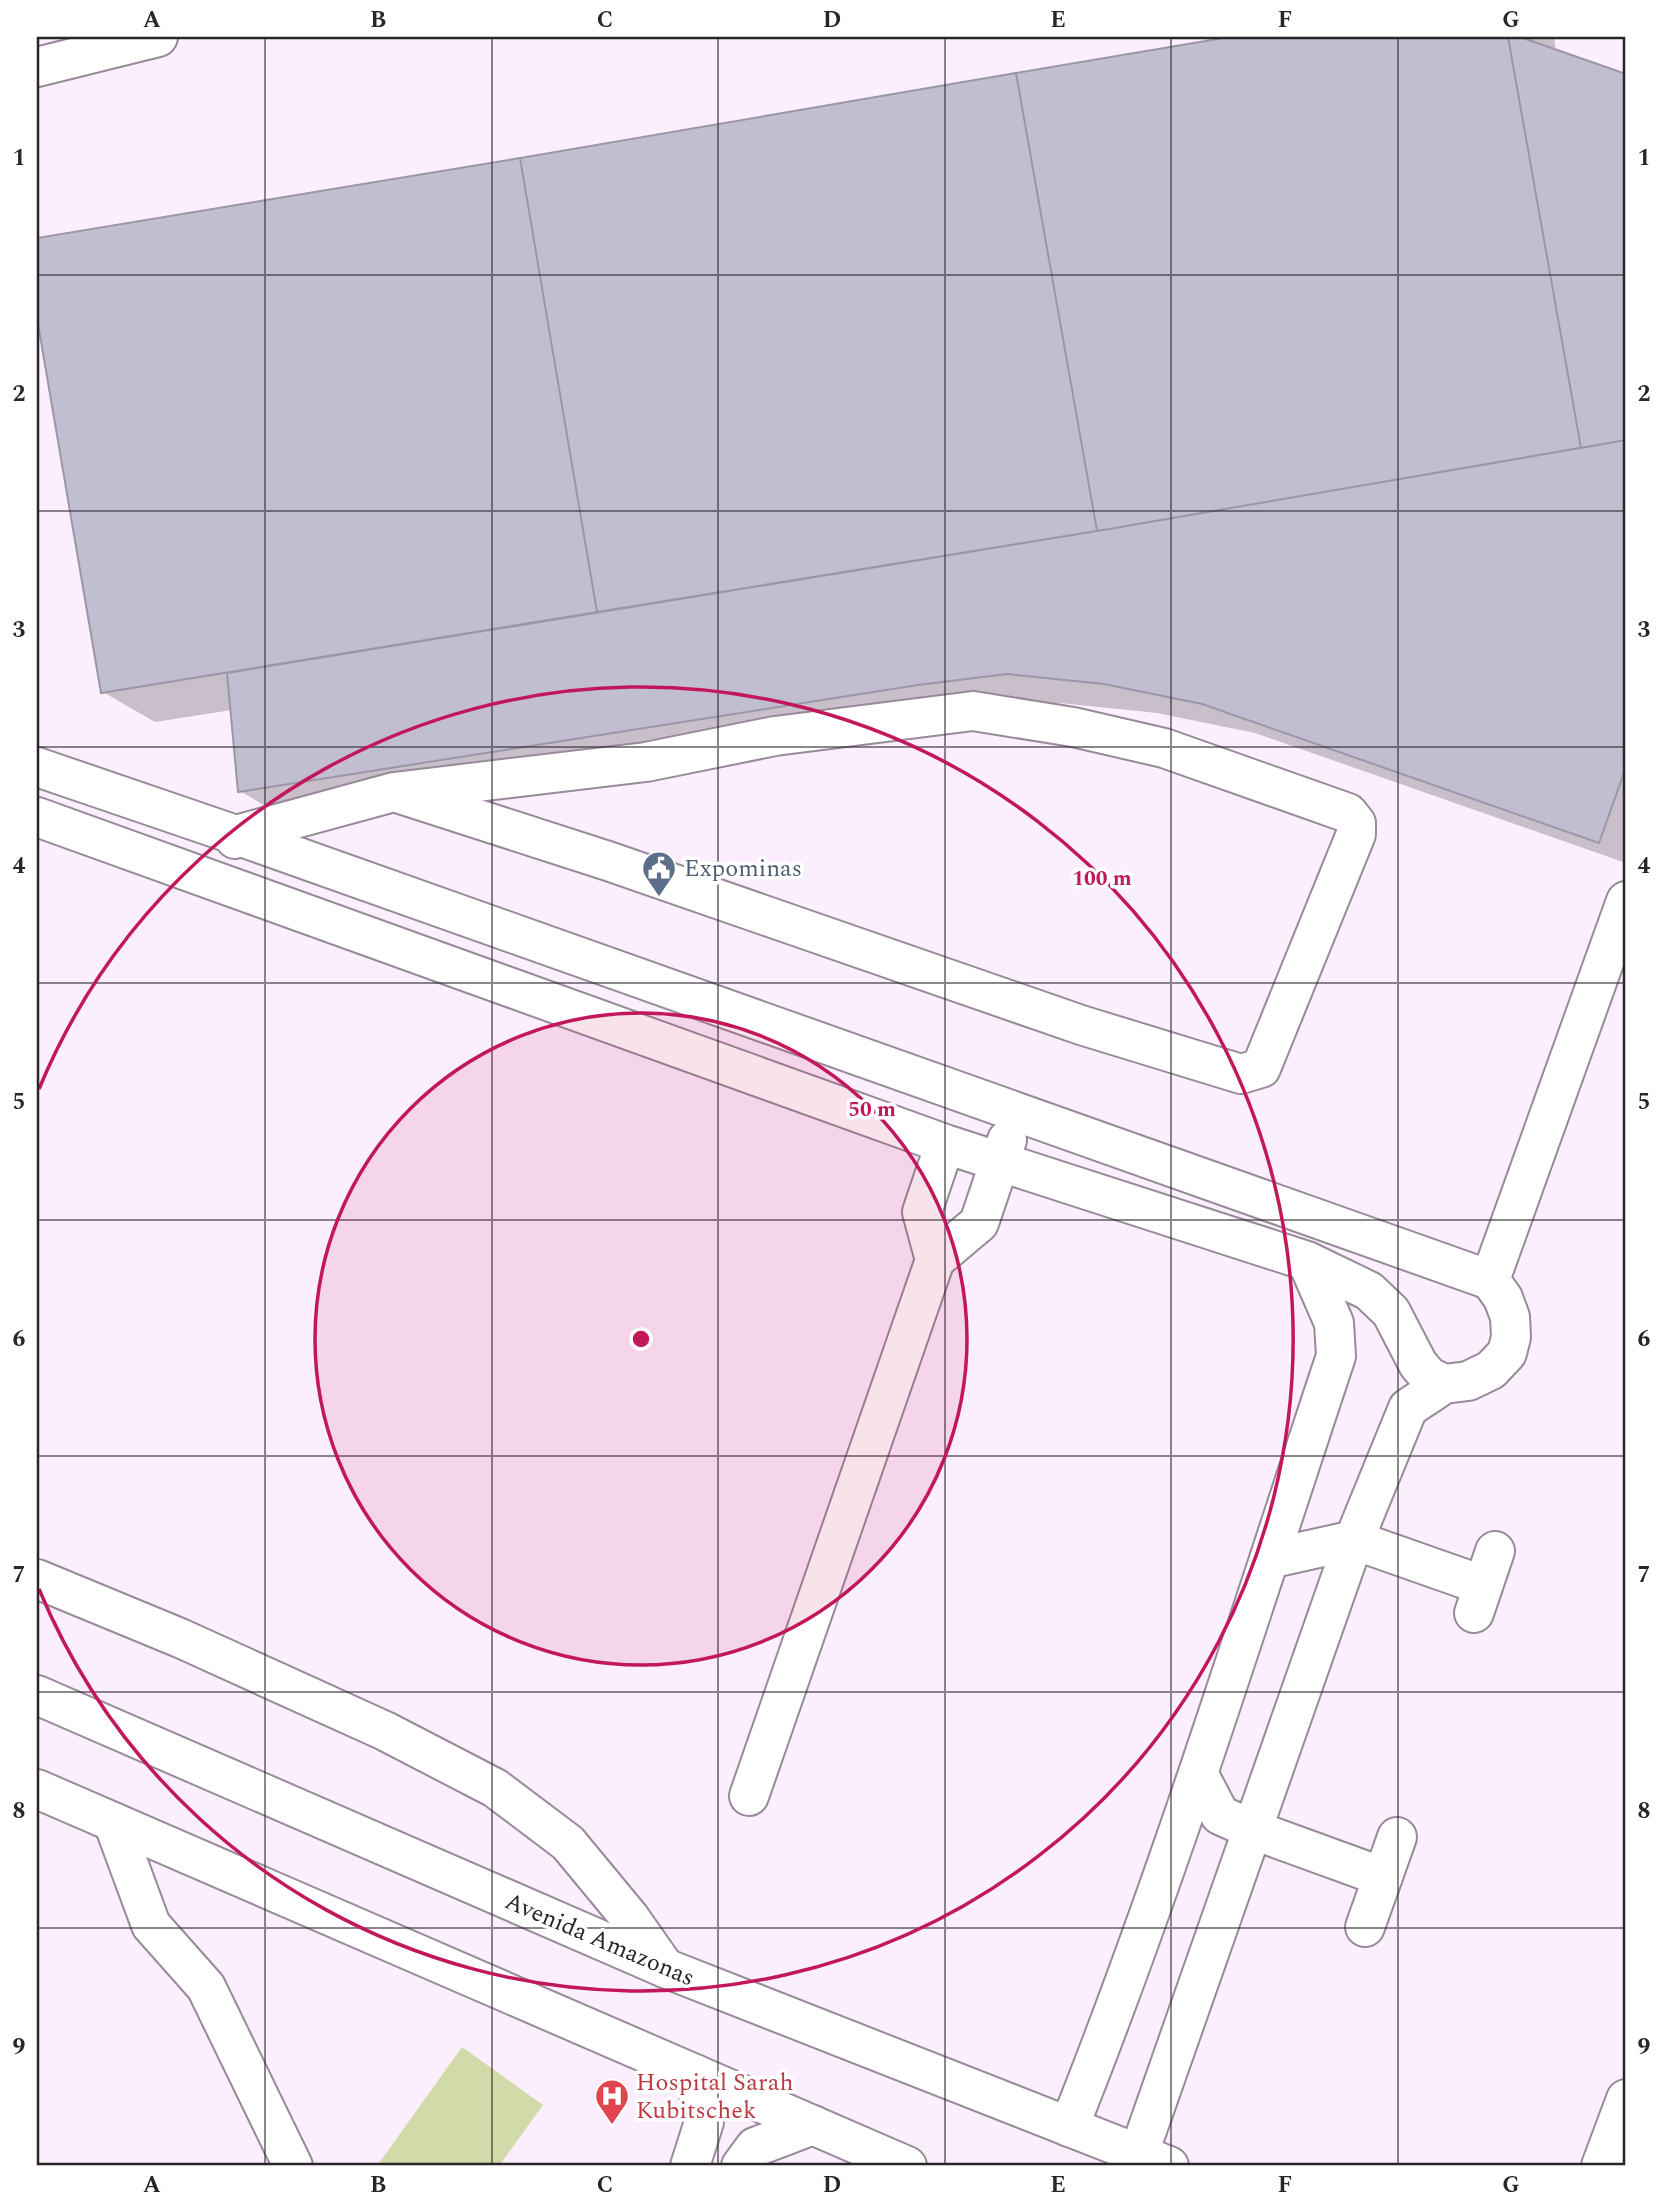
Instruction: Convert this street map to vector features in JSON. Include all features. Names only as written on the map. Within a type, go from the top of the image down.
[{"type":"main road","points":[[37,67],[158,37]]},
{"type":"main road","points":[[236,835],[394,792],[646,762],[775,736],[974,711],[1073,727],[1164,748],[1348,813],[1356,823],[1356,835],[1261,1068],[1241,1074],[1081,1025],[608,861],[394,792]]},
{"type":"main road","points":[[37,767],[236,835],[1490,1280],[1503,1298],[1510,1317],[1511,1337],[1507,1353],[1491,1370],[1468,1381],[1444,1384],[1408,1408],[1354,1540],[1251,1829],[1154,2160]]},
{"type":"main road","points":[[37,817],[945,1144],[1307,1261],[1369,1291],[1391,1312],[1418,1364],[1428,1376],[1444,1384]]},
{"type":"main road","points":[[226,885],[236,835]]},
{"type":"main road","points":[[1490,1280],[1626,901]]},
{"type":"main road","points":[[749,1796],[935,1260],[979,1223],[1001,1163],[1014,1112]]},
{"type":"main road","points":[[935,1260],[922,1212],[945,1144]]},
{"type":"main road","points":[[1069,2127],[1097,2057],[1198,1773],[1336,1356],[1334,1323],[1307,1261]]},
{"type":"main road","points":[[1269,1559],[1354,1540],[1483,1583]]},
{"type":"main road","points":[[37,1578],[180,1638],[385,1731],[495,1788],[568,1843],[630,1919],[665,1968]]},
{"type":"main road","name":"Avenida Amazonas","points":[[37,1695],[665,1968],[1154,2160]]},
{"type":"main road","points":[[1198,1773],[1220,1815],[1382,1877]]},
{"type":"main road","points":[[37,1789],[907,2166]]},
{"type":"main road","points":[[113,1822],[151,1924],[206,1987],[293,2166]]},
{"type":"main road","points":[[1365,1927],[1397,1837]]},
{"type":"main road","points":[[690,2166],[704,2122],[695,2074]]},
{"type":"main road","points":[[1601,2166],[1626,2099]]},
{"type":"main road","points":[[741,2166],[755,2147],[813,2125]]},
{"type":"green space","points":[[462,2047],[543,2105],[499,2166],[377,2166]]},
{"type":"building","points":[[1229,37],[1508,37],[1581,448],[1097,531],[1016,73]]},
{"type":"building","points":[[1508,37],[1520,37],[1626,74],[1626,440],[1581,448]]},
{"type":"building","points":[[1016,73],[1097,531],[597,612],[520,158]]},
{"type":"building","points":[[520,158],[597,612],[101,693],[37,318],[37,238]]},
{"type":"building","points":[[1626,440],[1626,767],[1599,843],[1202,704],[1104,684],[1007,674],[918,685],[238,792],[227,673],[1097,531]]},
{"type":"place","name":"Expominas","points":[[659,898]]},
{"type":"place","name":"Hospital Sarah Kubitschek","points":[[612,2126]]}]
